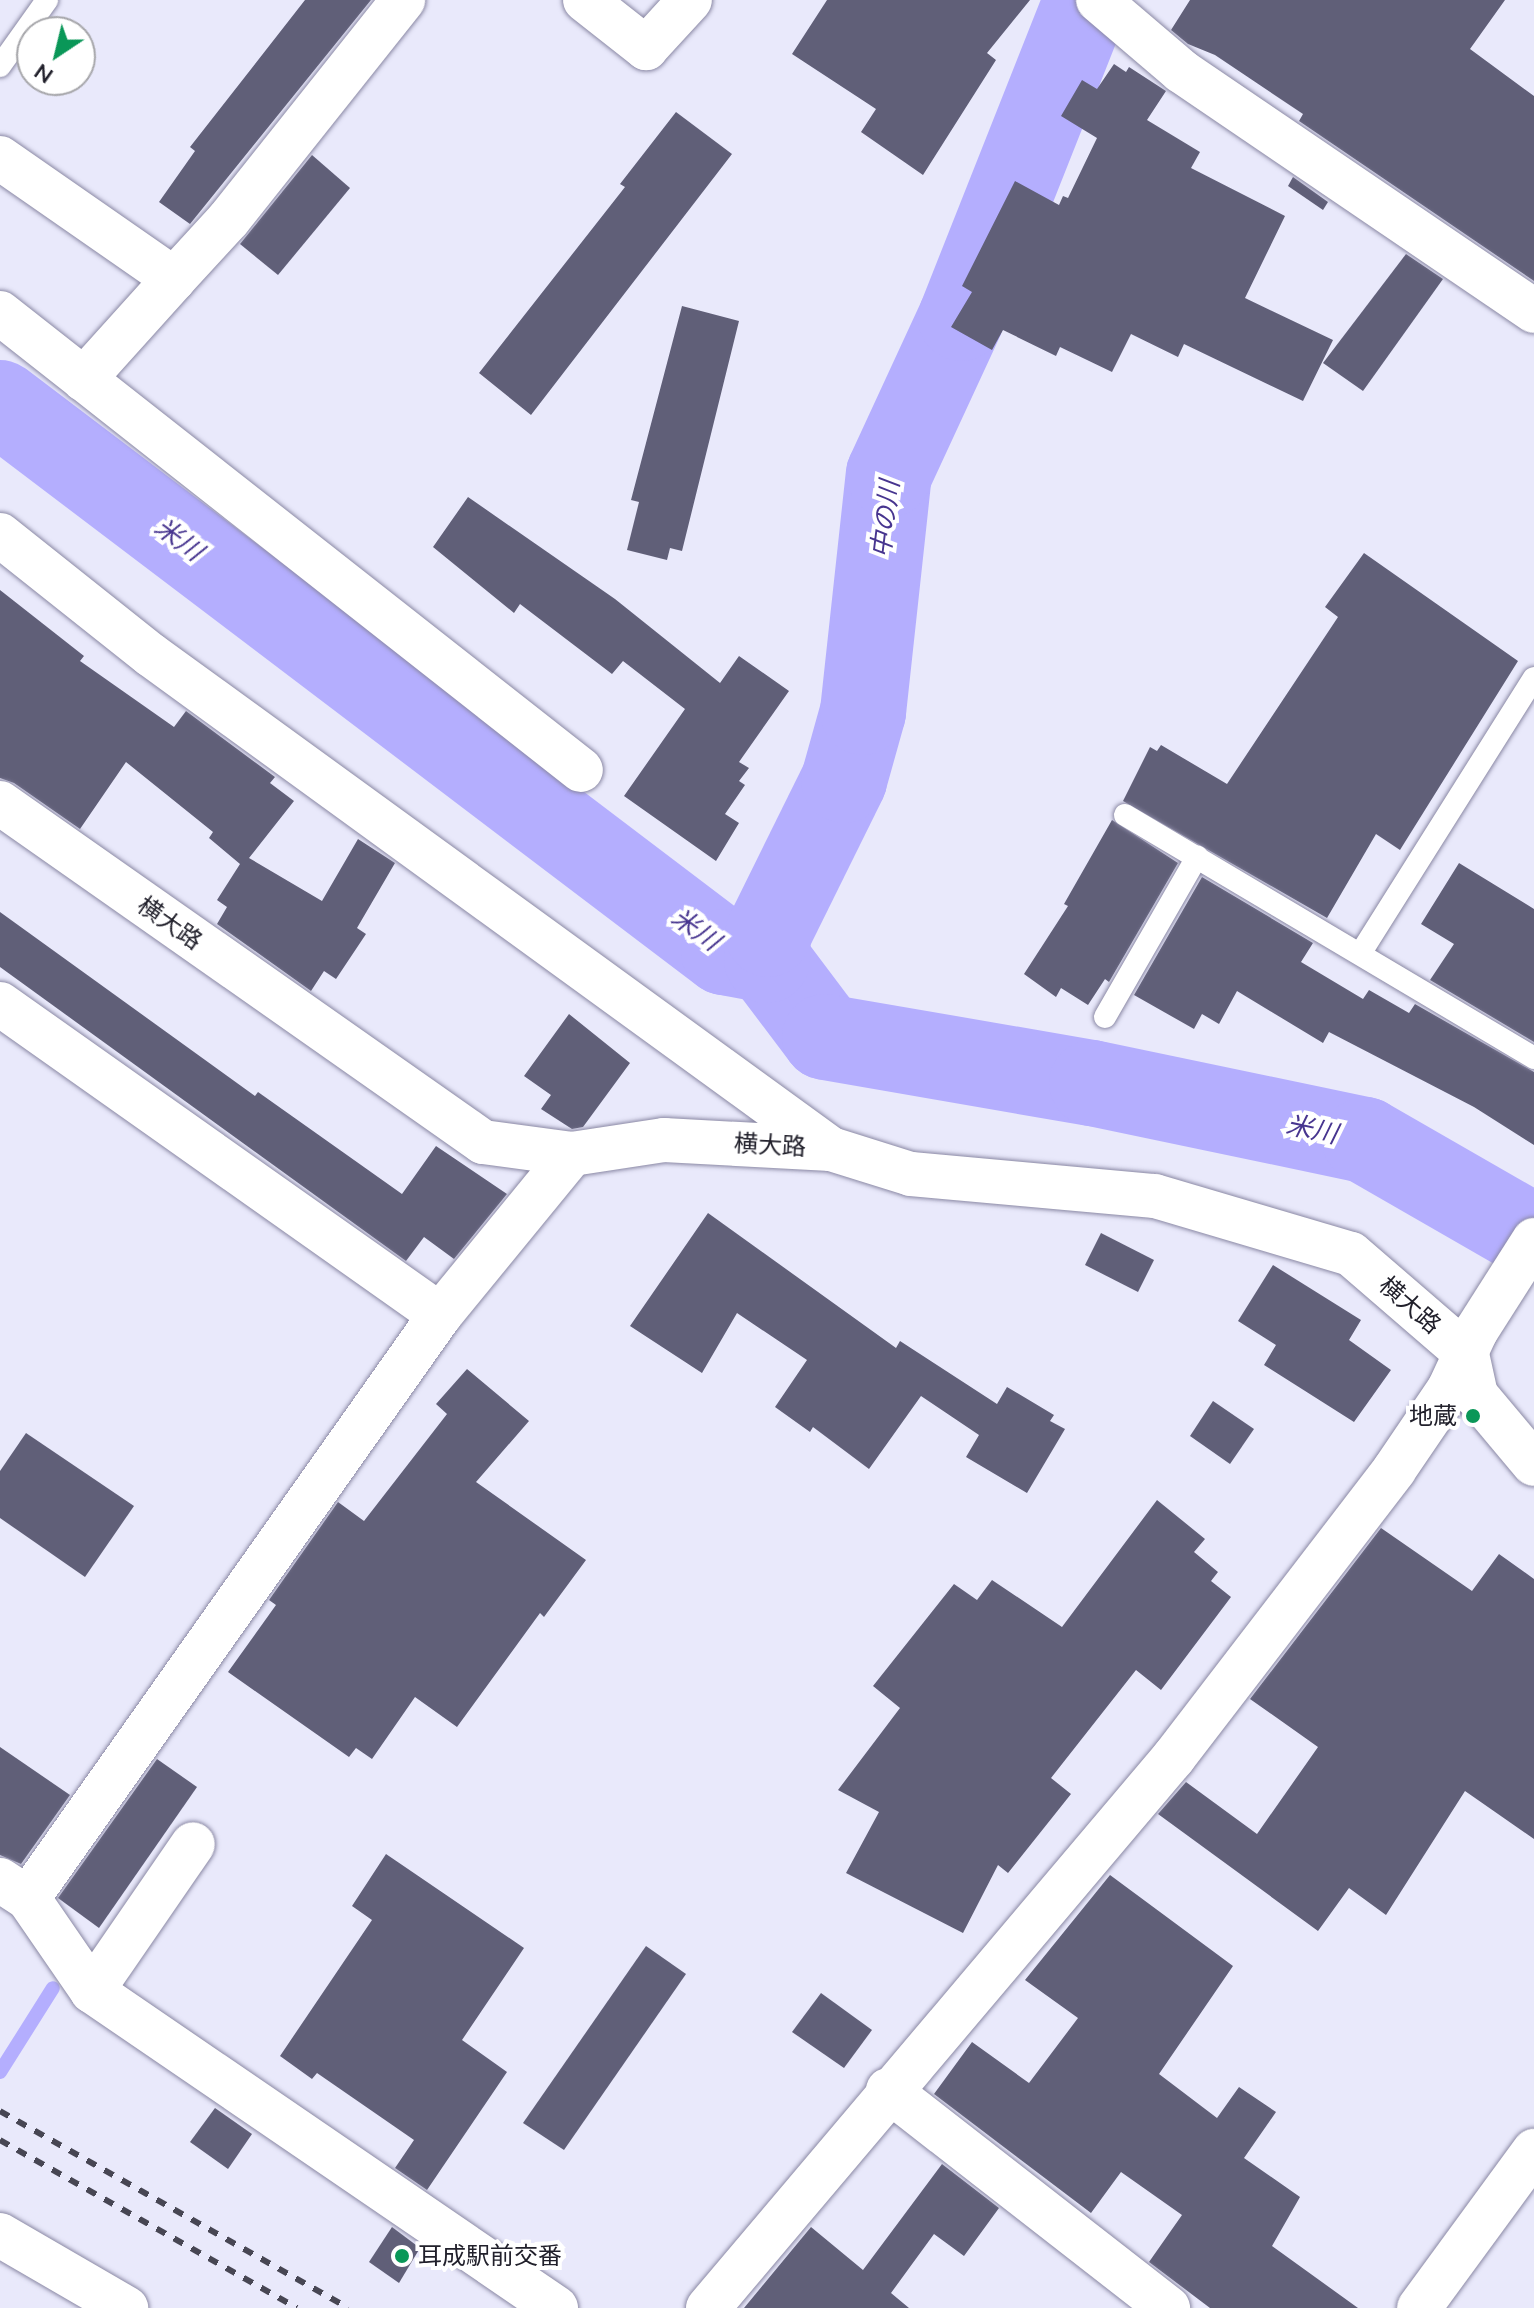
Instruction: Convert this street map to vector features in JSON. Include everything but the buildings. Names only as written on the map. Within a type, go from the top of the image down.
[{"type":"street","points":[[84,379],[229,219],[403,0]]},
{"type":"street","points":[[585,0],[646,48],[690,0]]},
{"type":"street","points":[[1105,5],[1181,71],[1534,311]]},
{"type":"street","points":[[0,158],[174,279]]},
{"type":"street","points":[[0,313],[581,770]]},
{"type":"street","points":[[0,535],[151,655],[831,1149]]},
{"type":"street","name":"横大路","points":[[0,803],[483,1142],[572,1154],[664,1140],[831,1149],[911,1174],[1155,1196],[1351,1254],[1467,1354]]},
{"type":"street","points":[[0,1004],[440,1315]]},
{"type":"street","points":[[556,2308],[92,1991],[14,1889],[440,1315],[572,1154]]},
{"type":"street","points":[[708,2308],[888,2090],[1174,1757],[1394,1470],[1534,1240]]},
{"type":"street","points":[[1467,1354],[1476,1395],[1534,1464]]},
{"type":"street","points":[[92,1991],[193,1844]]},
{"type":"street","points":[[888,2090],[1168,2308]]},
{"type":"street","points":[[1419,2308],[1534,2151]]},
{"type":"street","points":[[0,2235],[126,2308]]},
{"type":"lane","points":[[0,66],[47,0]]},
{"type":"lane","points":[[1360,954],[1534,678]]},
{"type":"lane","points":[[1125,815],[1534,1058]]},
{"type":"lane","points":[[1105,1017],[1197,857]]},
{"type":"waterway","name":"中の川","points":[[767,960],[768,934],[844,780],[863,712],[889,474],[961,318],[1087,0]]},
{"type":"waterway","name":"米川","points":[[0,403],[724,952],[767,960],[825,1037],[1092,1083],[1365,1140],[1534,1237]]},
{"type":"waterway","points":[[0,2072],[53,1988]]},
{"type":"railway","points":[[0,2111],[348,2308]]},
{"type":"railway","points":[[0,2140],[297,2308]]},
{"type":"place","name":"地蔵","points":[[1473,1416]]},
{"type":"place","name":"耳成駅前交番","points":[[402,2256]]}]
